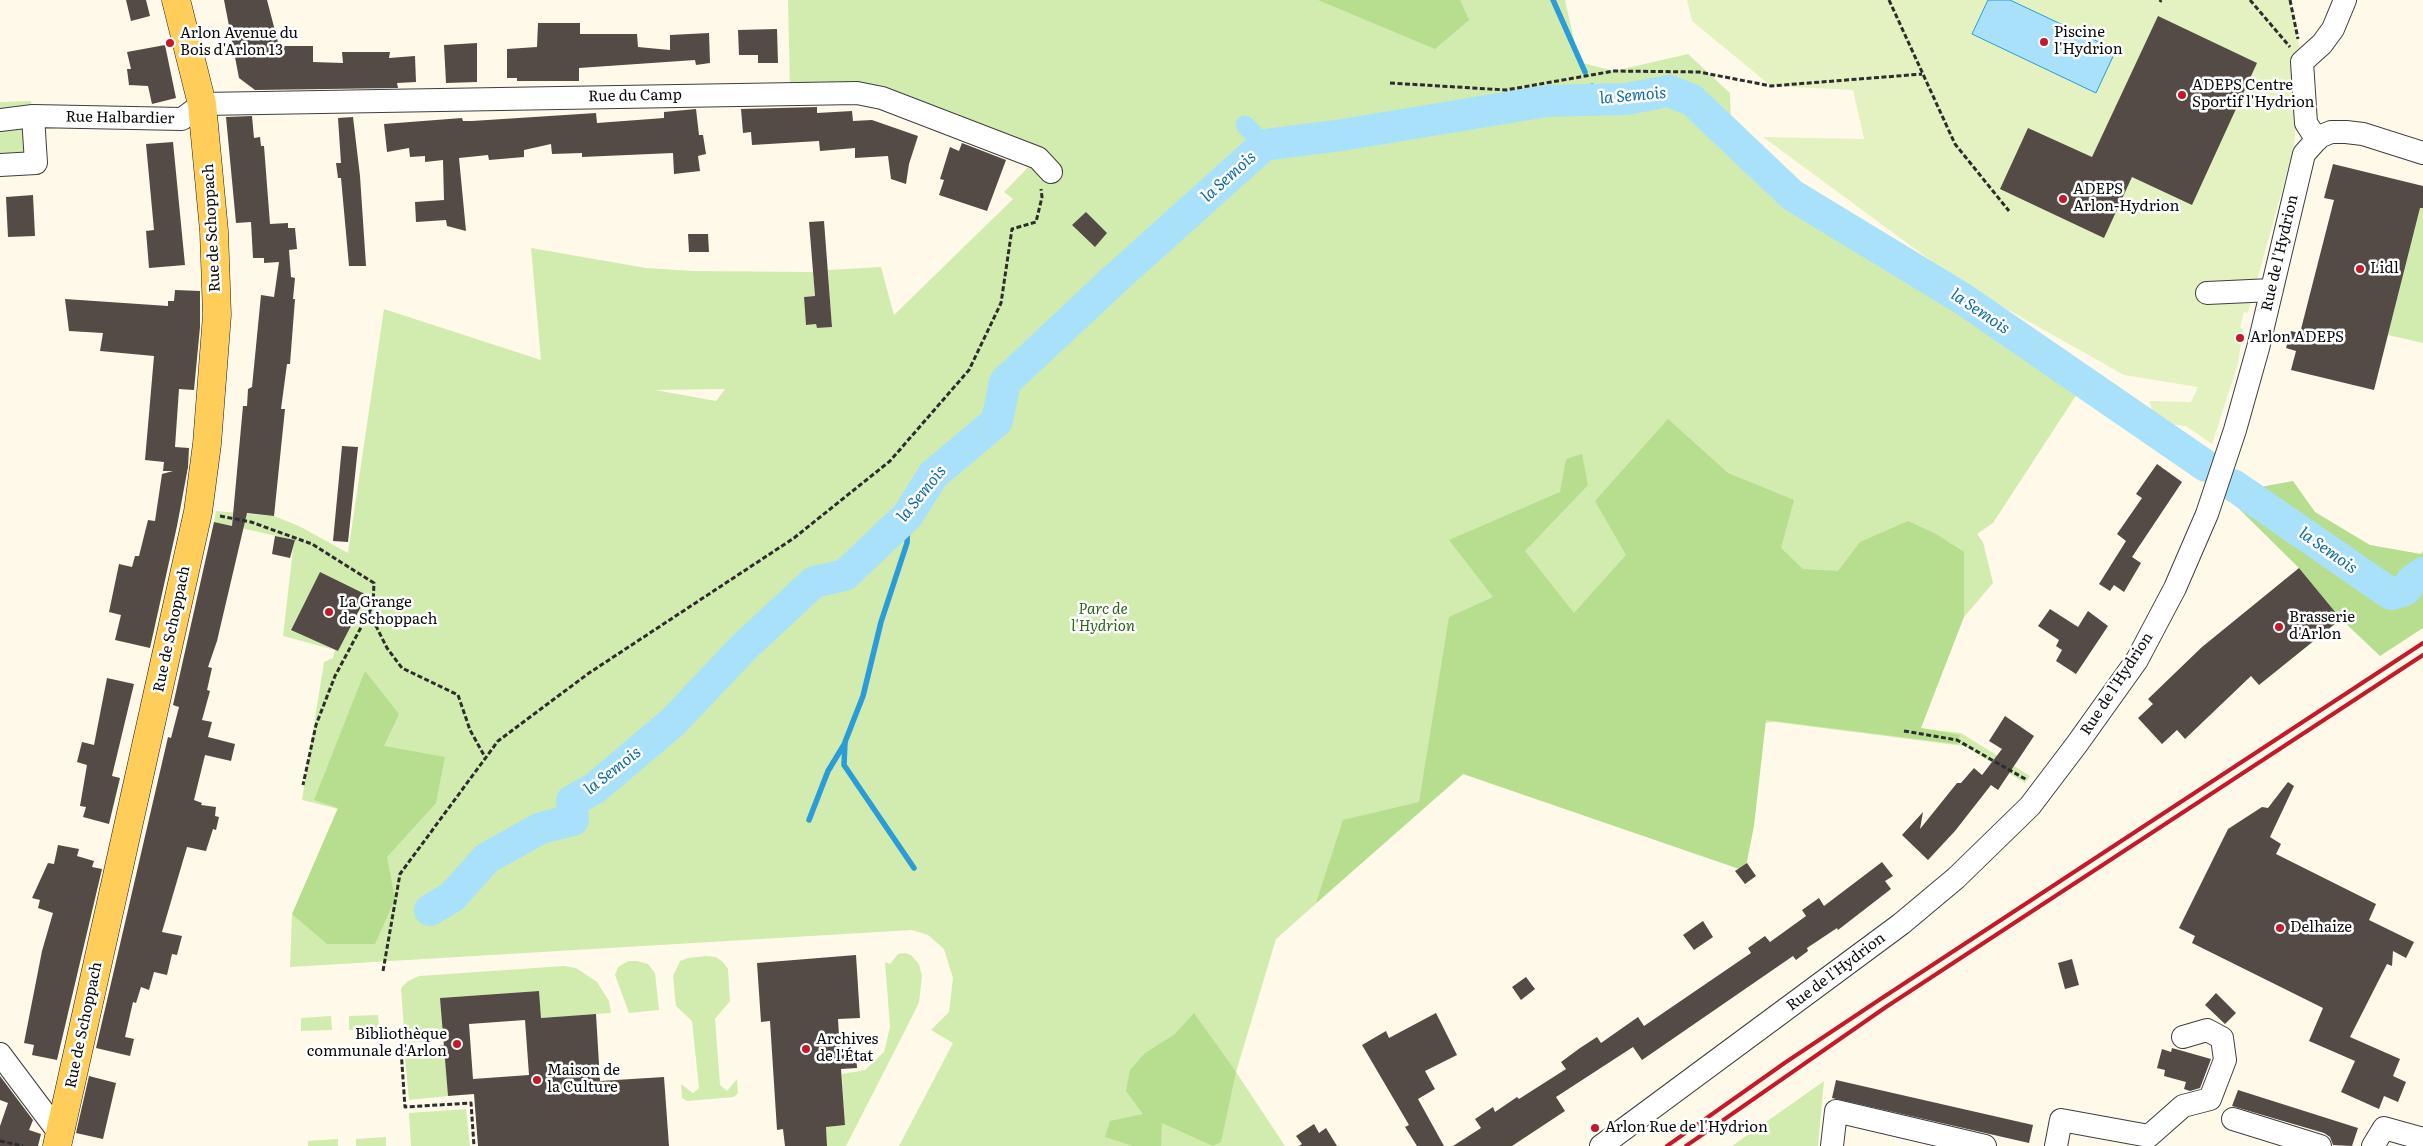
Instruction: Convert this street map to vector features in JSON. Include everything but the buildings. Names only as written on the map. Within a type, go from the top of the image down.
[{"type":"main road","name":"Rue de Schoppach","points":[[58,1140],[198,512],[207,444],[217,315],[214,231],[202,104],[176,0]]},
{"type":"street","points":[[2344,0],[2333,29],[2322,44],[2302,62],[2306,123],[2317,140],[2331,132],[2363,134],[2423,153]]},
{"type":"street","name":"Rue du Camp","points":[[202,104],[857,93],[882,98],[1044,165]]},
{"type":"street","name":"Rue Halbardier","points":[[0,120],[33,116],[182,119],[202,104]]},
{"type":"street","points":[[0,165],[36,163],[33,116]]},
{"type":"street","name":"Rue de l'Hydrion","points":[[1601,1146],[1901,924],[1995,842],[2042,789],[2077,744],[2136,660],[2175,588],[2207,514],[2235,430],[2272,290],[2299,170],[2304,154],[2317,140]]},
{"type":"street","points":[[2207,293],[2272,290]]},
{"type":"street","points":[[2056,1146],[2061,1120],[2149,1136],[2183,1106],[2210,1099],[2225,1060],[2222,1038],[2207,1030],[2183,1037]]},
{"type":"street","points":[[0,1054],[58,1140]]},
{"type":"street","points":[[1832,1146],[1836,1111],[1985,1146]]},
{"type":"street","points":[[2233,1119],[2320,1146]]},
{"type":"street","points":[[2372,1146],[2384,1128],[2423,1139]]},
{"type":"path","points":[[2250,0],[2302,62]]},
{"type":"path","points":[[2290,0],[2302,62]]},
{"type":"path","points":[[1890,1],[1922,74],[1956,144],[2008,211]]},
{"type":"path","points":[[1390,83],[1506,90],[1614,71],[1690,72],[1771,86],[1922,74]]},
{"type":"path","points":[[383,971],[400,874],[498,741],[589,673],[794,538],[890,461],[969,370],[1001,303],[1012,229],[1036,222],[1042,197],[1044,165]]},
{"type":"path","points":[[198,512],[251,522],[312,544],[374,584],[373,605],[335,676],[319,717],[304,785]]},
{"type":"path","points":[[369,612],[387,648],[402,668],[458,695],[470,730],[485,757]]},
{"type":"path","points":[[1904,731],[1956,740],[2042,789]]},
{"type":"path","points":[[444,1047],[401,1050],[405,1107],[471,1103],[474,1146]]},
{"type":"path","points":[[0,1141],[23,1146]]},
{"type":"green space","name":"Parc de l'Hydrion","points":[[788,0],[1565,0],[1579,62],[1614,71],[1688,54],[1730,93],[1731,126],[1776,172],[1962,295],[2090,374],[1993,523],[1977,534],[1983,542],[1993,583],[1964,617],[1964,552],[1750,709],[1961,733],[2030,776],[2025,783],[1964,746],[1775,722],[1712,727],[1463,774],[1276,939],[1236,1072],[1285,1146],[899,1146],[953,1043],[931,1030],[949,1012],[953,978],[944,949],[928,935],[912,930],[290,967],[292,914],[374,818],[302,800],[324,662],[333,658],[335,650],[283,636],[294,540],[214,522],[216,511],[274,516],[299,526],[348,553],[384,309],[541,360],[531,248],[646,268],[693,271],[813,272],[815,296],[804,297],[806,325],[816,324],[817,328],[832,327],[828,270],[881,267],[894,315],[1013,199],[1004,192],[1037,158],[882,98],[790,93]],"holes":[[[725,389],[716,401],[655,390]],[[320,572],[367,595],[338,651],[291,629]]]},
{"type":"green space","points":[[1318,0],[1460,0],[1469,20],[1435,49]]},
{"type":"green space","name":"ADEPS Arlon-Hydrion","points":[[1687,0],[2290,0],[2302,62],[2294,147],[2248,313],[2244,312],[2240,327],[2243,329],[2238,364],[2212,444],[2186,426],[2157,423],[2149,401],[2191,402],[2198,387],[2124,375],[1964,285],[1763,137],[1864,139],[1853,90],[1771,86],[1692,21]]},
{"type":"green space","points":[[31,101],[36,163],[0,165],[0,102]]},
{"type":"green space","points":[[2420,208],[2423,208],[2423,343],[2388,335]]},
{"type":"green space","points":[[1668,419],[1728,473],[1794,500],[1781,548],[1803,569],[1838,571],[1860,542],[1908,521],[1936,534],[1964,552],[1964,617],[1921,728],[1960,735],[1957,744],[1766,720],[1754,826],[1745,871],[1463,774],[1316,903],[1343,820],[1419,802],[1449,617],[1493,597],[1449,540],[1560,492],[1566,459],[1582,454],[1588,485],[1525,551],[1574,613],[1626,555],[1595,501]]},
{"type":"green space","points":[[2293,481],[2315,512],[2370,545],[2421,554],[2423,551],[2423,628],[2380,656],[2341,619],[2299,568],[2230,500],[2233,492]]},
{"type":"green space","points":[[365,671],[399,714],[384,746],[445,757],[436,803],[387,857],[395,899],[375,944],[327,944],[292,914],[338,808],[314,800]]},
{"type":"green space","points":[[905,953],[911,955],[919,964],[922,976],[919,1002],[846,1146],[827,1146],[826,1127],[845,1125],[842,1074],[865,1070],[884,1052],[890,1027],[885,962],[890,964],[898,954]]},
{"type":"green space","points":[[706,956],[716,957],[728,969],[730,1001],[715,1019],[720,1085],[727,1091],[737,1079],[738,1093],[734,1097],[687,1101],[682,1098],[681,1084],[693,1093],[699,1088],[692,1021],[676,1006],[673,976],[680,961]]},
{"type":"green space","points":[[628,961],[648,964],[655,973],[659,1010],[629,1013],[615,975],[618,967]]},
{"type":"green space","points":[[564,966],[576,968],[597,982],[609,1001],[611,1013],[541,1018],[539,991],[441,998],[443,1040],[405,1043],[401,988],[408,981],[419,976]]},
{"type":"green space","points":[[1194,1013],[1236,1072],[1221,1142],[1213,1146],[1162,1123],[1161,1146],[1133,1146],[1105,1137],[1110,1121],[1143,1114],[1126,1091],[1130,1070],[1145,1053],[1175,1034]]},
{"type":"green space","points":[[378,1015],[379,1028],[349,1030],[349,1016]]},
{"type":"green space","points":[[331,1016],[332,1030],[301,1031],[301,1018]]},
{"type":"green space","points":[[445,1054],[448,1096],[409,1100],[405,1058]]},
{"type":"green space","points":[[1824,1081],[1818,1146],[1732,1146]]},
{"type":"green space","points":[[466,1109],[470,1146],[411,1146],[409,1113]]},
{"type":"green space","points":[[386,1137],[386,1146],[356,1146],[356,1139]]},
{"type":"green space","points":[[338,1139],[338,1146],[308,1146],[308,1141]]},
{"type":"water","name":"Piscine l'Hydrion","points":[[1988,0],[2010,0],[2116,50],[2096,93],[1972,34]]},
{"type":"waterway","points":[[1553,0],[1585,72]]},
{"type":"waterway","points":[[1592,86],[1598,100]]},
{"type":"waterway","name":"la Semois","points":[[430,910],[452,897],[487,858],[541,828],[573,820],[572,801],[595,788],[673,722],[744,647],[814,582],[845,575],[908,515],[933,475],[997,421],[1005,382],[1116,278],[1264,145],[1342,135],[1547,101],[1626,99],[1669,91],[1692,100],[1792,195],[1963,299],[2206,466]]},
{"type":"waterway","points":[[1245,125],[1264,145]]},
{"type":"waterway","name":"la Semois","points":[[2233,485],[2391,594],[2405,590],[2412,581],[2423,573]]},
{"type":"waterway","points":[[908,515],[907,543],[881,622],[863,696],[845,742],[844,765],[914,868]]},
{"type":"waterway","points":[[809,820],[828,771],[845,743]]},
{"type":"railway","points":[[1667,1146],[1786,1062],[1879,1000],[2423,643]]},
{"type":"railway","points":[[1686,1146],[1886,1007],[2423,655]]},
{"type":"place","name":"Piscine l'Hydrion","points":[[2044,42]]},
{"type":"place","name":"Arlon Avenue du Bois d'Arlon 13","points":[[170,43]]},
{"type":"place","name":"ADEPS Centre Sportif l'Hydrion","points":[[2182,95]]},
{"type":"place","name":"ADEPS Arlon-Hydrion","points":[[2063,199]]},
{"type":"place","name":"Lidl","points":[[2360,269]]},
{"type":"place","name":"Arlon ADEPS","points":[[2240,338]]},
{"type":"place","name":"La Grange de Schoppach","points":[[329,612]]},
{"type":"place","name":"Brasserie d'Arlon","points":[[2279,627]]},
{"type":"place","name":"Delhaize","points":[[2280,928]]},
{"type":"place","name":"Bibliothèque communale d'Arlon","points":[[457,1044]]},
{"type":"place","name":"Archives de l'État","points":[[806,1049]]},
{"type":"place","name":"Maison de la Culture","points":[[537,1080]]},
{"type":"place","name":"Arlon Rue de l'Hydrion","points":[[1595,1128]]}]
